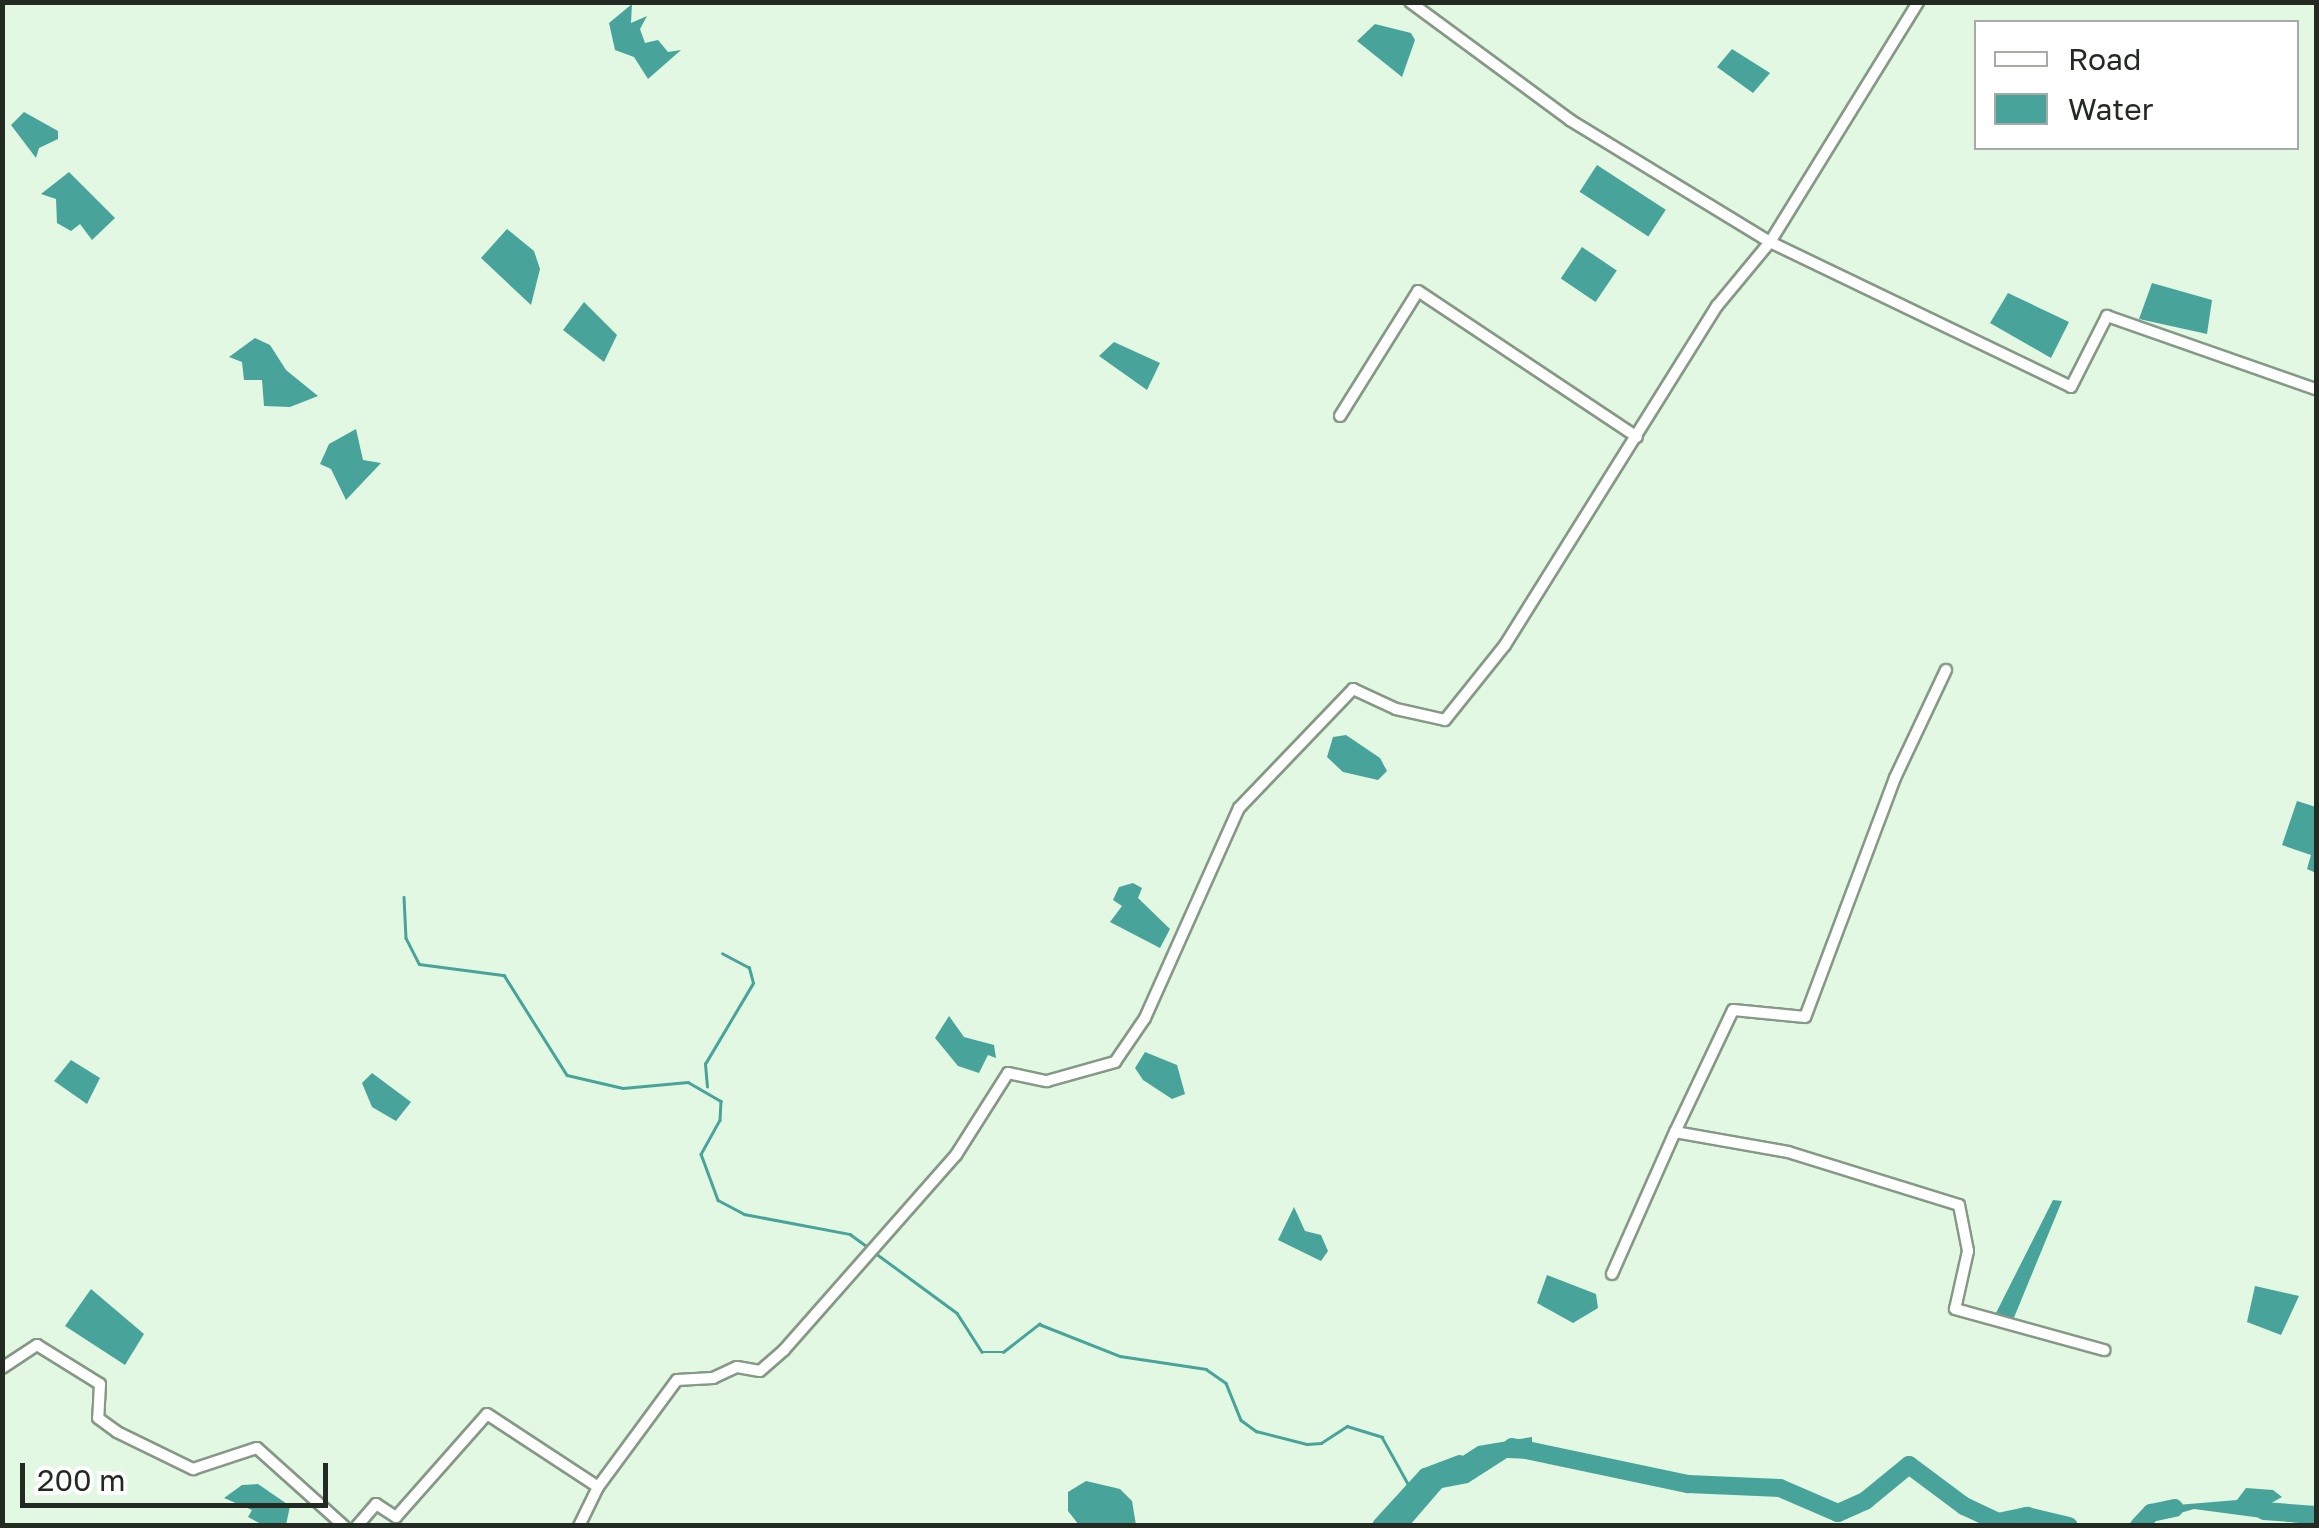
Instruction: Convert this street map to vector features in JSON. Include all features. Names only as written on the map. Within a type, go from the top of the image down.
[{"type":"street","points":[[1410,2],[1570,120],[1770,242],[2071,387],[2106,316],[2316,390]]},
{"type":"street","points":[[579,1526],[598,1487],[678,1380],[712,1378],[737,1367],[760,1371],[784,1350],[956,1155],[1008,1073],[1046,1080],[1115,1062],[1145,1018],[1239,808],[1357,686],[1396,709],[1450,718],[1505,646],[1717,306],[1770,242],[1918,2]]},
{"type":"street","points":[[1340,416],[1418,291],[1636,436]]},
{"type":"street","points":[[1612,1274],[1732,1010],[1805,1017],[1896,778],[1946,670]]},
{"type":"street","points":[[1676,1132],[1788,1152],[1959,1205],[1968,1251],[1955,1309],[2104,1350]]},
{"type":"street","points":[[2,1368],[36,1346],[100,1384],[98,1418],[117,1432],[193,1469],[246,1446],[257,1448],[344,1526]]},
{"type":"street","points":[[357,1526],[376,1504],[396,1517],[486,1414],[598,1487]]},
{"type":"water","points":[[632,4],[631,23],[647,16],[640,29],[645,43],[658,40],[668,52],[681,50],[648,79],[634,57],[615,50],[609,23]]},
{"type":"water","points":[[1375,24],[1411,33],[1415,40],[1402,77],[1357,41]]},
{"type":"water","points":[[1732,49],[1770,73],[1753,93],[1717,67]]},
{"type":"water","points":[[24,112],[58,131],[58,139],[39,148],[36,158],[11,125]]},
{"type":"water","points":[[1597,165],[1666,210],[1648,236],[1580,192]]},
{"type":"water","points":[[69,172],[115,218],[92,240],[80,224],[71,231],[57,223],[56,199],[41,194]]},
{"type":"water","points":[[507,229],[534,251],[540,269],[531,305],[481,258]]},
{"type":"water","points":[[1582,247],[1617,270],[1596,302],[1561,279]]},
{"type":"water","points":[[2152,283],[2212,300],[2207,334],[2139,319]]},
{"type":"water","points":[[2008,293],[2069,322],[2051,358],[1990,323]]},
{"type":"water","points":[[584,302],[617,335],[604,362],[563,330]]},
{"type":"water","points":[[255,338],[270,345],[286,370],[318,396],[290,407],[264,406],[262,380],[244,380],[242,362],[229,357]]},
{"type":"water","points":[[1114,342],[1160,363],[1147,390],[1099,356]]},
{"type":"water","points":[[356,429],[363,460],[381,463],[346,500],[331,469],[320,464],[329,444]]},
{"type":"water","points":[[1346,735],[1380,758],[1387,771],[1378,780],[1343,772],[1327,757],[1333,737]]},
{"type":"water","points":[[2297,801],[2316,807],[2316,873],[2307,869],[2311,855],[2282,845]]},
{"type":"water","points":[[1133,883],[1142,888],[1138,898],[1170,929],[1160,948],[1110,922],[1122,906],[1113,900],[1119,887]]},
{"type":"water","points":[[949,1016],[964,1037],[994,1045],[996,1058],[988,1055],[979,1073],[958,1066],[935,1038]]},
{"type":"water","points":[[1145,1052],[1177,1065],[1185,1094],[1172,1099],[1143,1080],[1135,1068]]},
{"type":"water","points":[[71,1060],[100,1078],[87,1104],[54,1081]]},
{"type":"water","points":[[372,1073],[411,1102],[396,1121],[372,1107],[362,1083]]},
{"type":"water","points":[[2053,1200],[2062,1201],[2013,1320],[1995,1315]]},
{"type":"water","points":[[1294,1207],[1305,1231],[1321,1235],[1328,1251],[1321,1261],[1278,1240]]},
{"type":"water","points":[[1547,1275],[1596,1294],[1598,1308],[1573,1323],[1537,1303]]},
{"type":"water","points":[[2255,1286],[2299,1296],[2281,1335],[2247,1322]]},
{"type":"water","points":[[91,1289],[144,1334],[125,1365],[65,1326]]},
{"type":"water","points":[[1532,1437],[1532,1459],[1507,1458],[1468,1483],[1442,1488],[1410,1525],[1375,1525],[1424,1481],[1478,1446]]},
{"type":"water","points":[[1086,1481],[1120,1489],[1132,1501],[1136,1525],[1079,1525],[1068,1511],[1068,1492]]},
{"type":"water","points":[[258,1484],[290,1506],[286,1525],[263,1525],[248,1517],[252,1510],[224,1498],[242,1485]]},
{"type":"water","points":[[2246,1488],[2273,1490],[2282,1497],[2266,1506],[2303,1515],[2315,1525],[2194,1509],[2139,1525],[2153,1507],[2237,1500]]},
{"type":"waterway","points":[[404,897],[406,938],[419,964],[504,975],[567,1075],[623,1088],[688,1082],[721,1101],[720,1120],[701,1154],[718,1200],[744,1214],[850,1234],[868,1247]]},
{"type":"waterway","points":[[707,1087],[705,1064],[753,983],[749,968],[723,954]]},
{"type":"waterway","points":[[874,1252],[957,1313],[982,1352],[1003,1352],[1039,1324],[1120,1356],[1206,1369],[1226,1383],[1241,1420],[1256,1431],[1307,1444],[1321,1443],[1347,1426],[1382,1437],[1411,1489]]},
{"type":"waterway","points":[[1512,1447],[1688,1484],[1780,1488],[1838,1513],[1865,1501],[1909,1465],[1964,1506],[1998,1522],[2027,1516],[2069,1526]]},
{"type":"waterway","points":[[1381,1526],[1426,1477],[1460,1464]]},
{"type":"waterway","points":[[2139,1526],[2151,1513],[2174,1508]]},
{"type":"waterway","points":[[2264,1511],[2316,1515]]}]
